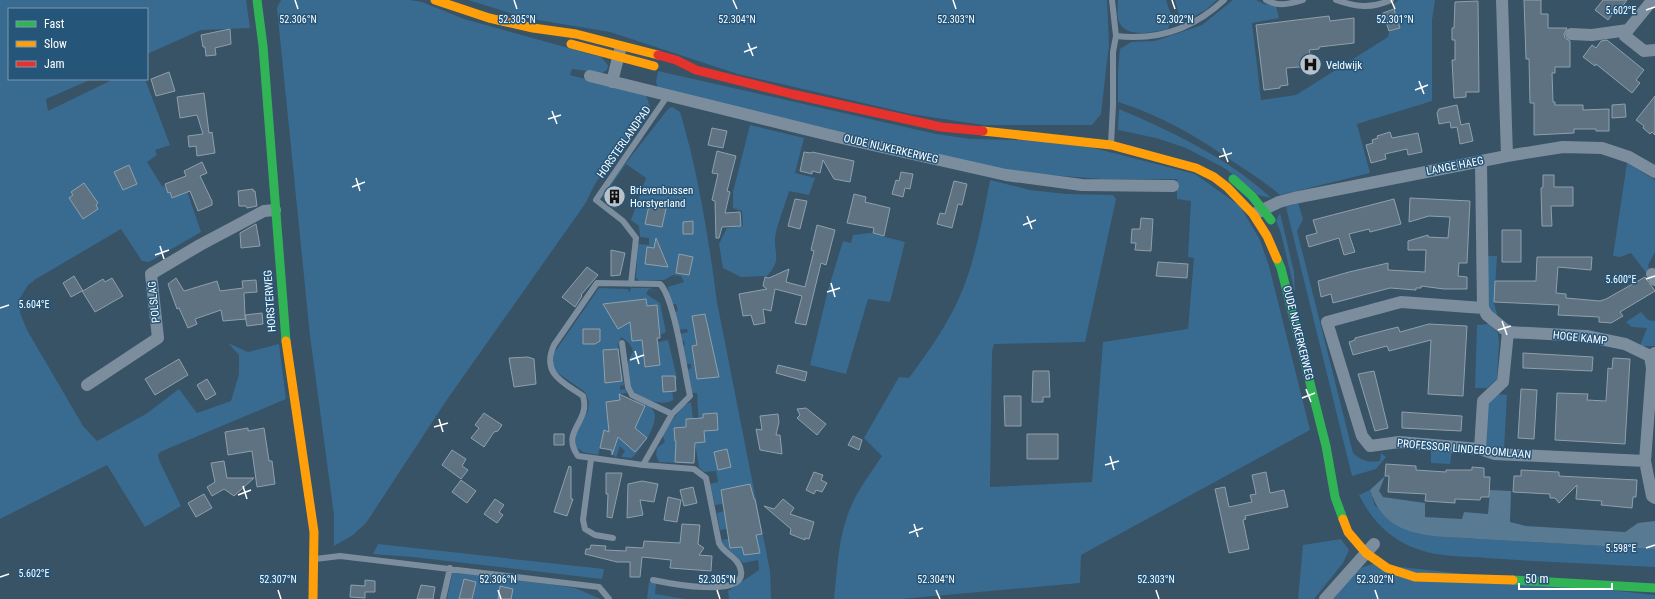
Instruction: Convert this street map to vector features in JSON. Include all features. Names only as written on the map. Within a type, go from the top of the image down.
[{"type":"street","name":"HORSTERWEG","points":[[257,0],[263,46],[288,363],[310,503],[315,559],[313,599]]},
{"type":"street","name":"OUDE NIJKERKERWEG","points":[[435,0],[489,18],[533,28],[576,34],[669,70],[696,70]]},
{"type":"street","points":[[1502,0],[1507,156]]},
{"type":"street","points":[[1655,1],[1651,2],[1628,30],[1625,36],[1644,51],[1655,50]]},
{"type":"street","points":[[1571,34],[1592,35],[1628,30]]},
{"type":"street","name":"OUDE NIJKERKERWEG","points":[[620,51],[676,60],[696,70],[792,94],[941,127],[983,133],[1019,134],[1111,145],[1196,168],[1214,177],[1258,212],[1276,229]]},
{"type":"street","points":[[612,82],[620,51]]},
{"type":"street","name":"OUDE NIJKERKERWEG","points":[[590,76],[1006,175],[1082,185],[1173,186]]},
{"type":"street","name":"OUDE NIJKERKERWEG","points":[[1019,134],[1061,129]]},
{"type":"street","name":"LANGE HAEG","points":[[1258,212],[1294,198],[1563,146],[1602,148],[1629,157],[1655,172]]},
{"type":"street","points":[[1480,449],[1484,401],[1503,382],[1508,332],[1487,315],[1483,308],[1481,162]]},
{"type":"street","name":"OUDE NIJKERKERWEG","points":[[1218,168],[1241,184],[1258,212],[1282,268],[1326,446],[1335,497],[1338,509],[1348,532],[1372,546],[1384,566],[1409,576],[1422,578],[1450,577],[1655,588]]},
{"type":"street","name":"POLSLAG","points":[[87,385],[158,338],[151,274],[200,245],[264,211],[275,210]]},
{"type":"street","name":"OUDE NIJKERKERWEG","points":[[1281,246],[1282,268]]},
{"type":"street","name":"PROFESSOR LINDEBOOMLAAN","points":[[1483,308],[1401,302],[1327,322],[1362,436],[1370,446],[1399,442],[1480,449],[1495,454],[1645,461]]},
{"type":"street","name":"HOGE KAMP","points":[[1508,332],[1586,336],[1625,344],[1652,355],[1645,461]]},
{"type":"street","name":"OUDE NIJKERKERWEG","points":[[1326,446],[1351,512]]},
{"type":"street","points":[[1645,461],[1652,496],[1655,498]]},
{"type":"street","points":[[1325,599],[1372,546]]},
{"type":"street","name":"OUDE NIJKERKERWEG","points":[[1398,561],[1414,568],[1450,577]]},
{"type":"lane","points":[[1111,145],[1113,52],[1116,36],[1112,0]]},
{"type":"lane","points":[[1116,36],[1134,38],[1158,36],[1178,30],[1197,21],[1224,0]]},
{"type":"lane","points":[[1266,0],[1271,3],[1282,4],[1303,0]]},
{"type":"lane","points":[[1336,0],[1357,7],[1375,6],[1391,0]]},
{"type":"lane","points":[[1367,7],[1369,0]]},
{"type":"lane","name":"HORSTERLANDPAD","points":[[631,284],[636,238],[623,221],[596,200],[668,95]]},
{"type":"lane","points":[[643,465],[672,414],[690,396],[672,315],[664,288],[660,284],[597,283],[554,345],[550,355],[550,368],[556,377],[583,396],[586,406],[574,431],[572,448],[578,456],[591,459],[643,465],[694,469],[706,478],[719,543],[722,548],[738,562],[742,574],[736,582],[719,588],[679,585],[653,580]]},
{"type":"lane","points":[[622,343],[628,387],[632,395],[672,414]]},
{"type":"lane","points":[[591,459],[583,520],[585,528],[595,535],[613,538]]},
{"type":"lane","points":[[315,559],[340,556],[599,587],[609,599]]},
{"type":"lane","points":[[443,599],[450,568]]},
{"type":"shaded area","points":[[0,0],[246,0],[250,28],[201,30],[148,54],[148,8],[8,8],[8,80],[90,80],[46,99],[48,111],[112,80],[145,80],[170,145],[155,150],[157,155],[147,162],[162,186],[170,188],[184,182],[201,232],[149,262],[142,261],[121,229],[36,279],[28,285],[20,298],[20,313],[27,330],[83,426],[97,441],[146,414],[179,389],[197,413],[231,401],[239,374],[239,355],[228,343],[248,352],[279,344],[286,399],[160,452],[158,455],[159,460],[181,506],[145,527],[107,465],[0,519]]},
{"type":"shaded area","points":[[281,0],[410,0],[422,2],[464,19],[601,57],[608,65],[607,70],[602,73],[572,69],[570,75],[646,95],[650,107],[595,184],[585,204],[446,401],[366,523],[353,535],[334,546],[334,515],[310,336],[277,8]]},
{"type":"shaded area","points":[[468,0],[1107,0],[1109,44],[1101,114],[1092,125],[983,125],[911,114],[738,74],[610,32],[526,18]]},
{"type":"shaded area","points":[[1118,0],[1166,0],[1172,18],[1168,29],[1147,33],[1126,30],[1121,26],[1118,19]]},
{"type":"shaded area","points":[[1175,0],[1217,0],[1207,9],[1188,20],[1179,15]]},
{"type":"shaded area","points":[[1233,0],[1256,0],[1264,4],[1276,6],[1279,18],[1252,23],[1261,100],[1296,95],[1388,37],[1389,32],[1400,28],[1393,5],[1398,0],[1435,0],[1432,20],[1432,101],[1357,124],[1370,173],[1280,195],[1257,177],[1191,135],[1149,113],[1118,102],[1118,70],[1120,49],[1131,42],[1155,41],[1202,25]]},
{"type":"shaded area","points":[[658,71],[936,134],[971,139],[1055,141],[1086,146],[1195,174],[1240,206],[1260,240],[1269,266],[1310,430],[1081,555],[1080,583],[901,599],[834,599],[840,547],[847,517],[858,493],[882,456],[864,438],[899,377],[909,378],[923,359],[954,309],[970,270],[990,180],[1030,190],[1066,194],[1113,195],[1116,199],[1085,342],[994,344],[992,352],[990,487],[1092,482],[1103,342],[1188,329],[1194,258],[1188,257],[1191,201],[1177,199],[1177,179],[1102,179],[1010,172],[955,161],[658,88],[656,82]]},
{"type":"shaded area","points":[[672,107],[680,112],[698,182],[707,231],[717,302],[770,571],[771,599],[729,599],[728,591],[759,570],[758,560],[743,563],[723,544],[722,540],[746,535],[743,526],[720,530],[717,513],[724,511],[722,504],[715,505],[710,484],[718,482],[716,471],[704,472],[699,467],[695,443],[691,443],[693,464],[659,462],[656,455],[657,448],[665,442],[662,434],[683,406],[691,402],[694,426],[699,427],[697,393],[692,393],[687,370],[691,368],[691,364],[687,364],[682,346],[685,345],[684,341],[681,341],[680,334],[688,332],[687,329],[679,330],[674,312],[678,311],[676,304],[671,304],[668,287],[684,282],[681,276],[673,275],[664,280],[640,281],[636,278],[638,244],[649,245],[649,238],[640,237],[639,226],[631,220],[646,178],[626,164],[609,188],[610,189],[607,194],[610,200],[604,200],[604,191],[668,109]]},
{"type":"shaded area","points":[[1119,109],[1199,147],[1237,171],[1271,198],[1258,195],[1226,169],[1186,148],[1156,138],[1118,130]]},
{"type":"shaded area","points":[[750,125],[804,138],[795,173],[815,178],[809,195],[789,191],[775,235],[776,262],[771,271],[767,276],[741,277],[723,268],[719,244],[727,228],[743,226],[742,211],[733,208],[733,192]]},
{"type":"shaded area","points":[[1627,163],[1655,180],[1655,252],[1648,265],[1651,279],[1631,253],[1620,257],[1613,256]]},
{"type":"shaded area","points":[[1298,203],[1303,219],[1297,231],[1353,453],[1363,460],[1372,462],[1380,461],[1381,453],[1386,457],[1376,469],[1352,476],[1286,207]]},
{"type":"shaded area","points":[[1280,213],[1294,272],[1295,293],[1281,233],[1276,221]]},
{"type":"shaded area","points":[[870,233],[905,242],[890,302],[868,299],[846,374],[810,365],[828,290],[843,241],[851,243],[853,235]]},
{"type":"shaded area","points":[[1487,256],[1497,256],[1494,303],[1498,318],[1491,312],[1489,307]]},
{"type":"shaded area","points":[[599,288],[628,289],[629,293],[631,288],[649,288],[658,292],[649,289],[646,294],[660,303],[666,332],[656,337],[658,342],[668,340],[680,391],[677,379],[672,380],[673,400],[669,402],[664,403],[652,401],[641,397],[633,391],[629,382],[627,372],[630,356],[633,352],[630,345],[621,337],[618,345],[619,353],[608,354],[610,368],[621,367],[624,385],[620,386],[620,390],[626,389],[627,393],[620,394],[622,410],[632,413],[635,399],[649,406],[655,415],[649,435],[632,458],[621,457],[625,451],[620,446],[616,458],[609,450],[600,448],[598,455],[583,452],[576,447],[575,436],[588,411],[589,402],[585,392],[555,371],[553,366],[554,353]]},
{"type":"shaded area","points":[[1641,312],[1648,320],[1655,321],[1655,346],[1640,346],[1647,328],[1632,327],[1626,322]]},
{"type":"shaded area","points":[[1489,324],[1498,333],[1497,379],[1487,388],[1475,388],[1477,325]]},
{"type":"shaded area","points":[[1497,394],[1507,395],[1504,450],[1489,449],[1486,444],[1487,403]]},
{"type":"shaded area","points":[[1431,449],[1452,450],[1450,464],[1431,463]]},
{"type":"shaded area","points":[[1385,476],[1379,491],[1383,497],[1425,503],[1425,517],[1462,519],[1464,512],[1488,514],[1490,490],[1511,491],[1510,522],[1526,526],[1625,532],[1638,523],[1655,521],[1655,549],[1445,537],[1419,534],[1408,531],[1389,520],[1375,503],[1370,490]]},
{"type":"shaded area","points":[[1370,490],[1375,506],[1445,537],[1655,549],[1655,567],[1528,561],[1444,555],[1420,550],[1409,546],[1391,535],[1370,514],[1359,495]]},
{"type":"shaded area","points":[[1341,539],[1349,550],[1343,563],[1314,599],[1298,599],[1303,545]]},
{"type":"shaded area","points":[[378,544],[604,569],[602,579],[413,557],[373,554]]},
{"type":"shaded area","points":[[1372,564],[1655,595],[1655,599],[1331,599],[1361,568]]},
{"type":"shaded area","points":[[453,570],[575,588],[601,599],[447,599]]},
{"type":"shaded area","points":[[649,582],[656,583],[655,594],[685,599],[647,599]]},
{"type":"building","points":[[1524,0],[1541,0],[1541,14],[1548,14],[1548,28],[1567,28],[1564,34],[1565,38],[1570,41],[1570,67],[1555,67],[1555,73],[1552,73],[1553,102],[1555,102],[1555,105],[1583,105],[1583,110],[1609,109],[1609,131],[1596,131],[1596,129],[1574,129],[1574,133],[1534,135],[1534,103],[1530,103],[1529,59],[1526,59]]},
{"type":"building","points":[[1603,0],[1627,0],[1617,14],[1614,12],[1608,20],[1595,10]]},
{"type":"building","points":[[1478,1],[1479,92],[1466,92],[1466,97],[1454,98],[1452,60],[1455,60],[1455,40],[1452,40],[1452,28],[1454,28],[1455,2]]},
{"type":"building","points":[[1394,9],[1400,28],[1389,31],[1383,13]]},
{"type":"building","points":[[1329,16],[1330,21],[1354,18],[1354,43],[1319,47],[1319,49],[1309,50],[1314,67],[1308,74],[1299,67],[1286,68],[1288,85],[1280,86],[1280,88],[1264,90],[1256,25]]},
{"type":"building","points":[[230,29],[231,44],[215,48],[216,55],[206,56],[201,35]]},
{"type":"building","points":[[1607,40],[1644,70],[1636,80],[1640,83],[1632,93],[1596,64],[1595,66],[1583,57],[1592,45],[1596,48],[1601,41]]},
{"type":"building","points":[[169,72],[175,91],[156,96],[151,79]]},
{"type":"building","points":[[204,93],[209,133],[212,132],[215,153],[197,156],[196,146],[189,147],[188,136],[203,134],[197,115],[180,118],[177,97]]},
{"type":"building","points":[[1655,96],[1655,135],[1652,132],[1650,134],[1643,128],[1644,126],[1636,120]]},
{"type":"building","points":[[1625,104],[1626,117],[1612,118],[1612,105]]},
{"type":"building","points":[[1457,105],[1461,125],[1469,123],[1473,141],[1460,144],[1457,127],[1451,128],[1450,122],[1439,124],[1437,113],[1439,109]]},
{"type":"building","points":[[712,128],[727,131],[723,148],[708,145]]},
{"type":"building","points":[[1390,132],[1392,138],[1418,133],[1422,152],[1408,155],[1407,149],[1385,154],[1386,159],[1371,163],[1366,145],[1373,143],[1372,140],[1378,138],[1377,136]]},
{"type":"building","points":[[717,151],[736,156],[727,191],[730,192],[725,213],[740,212],[741,226],[722,227],[719,238],[716,238],[715,201],[712,200],[718,174],[712,173]]},
{"type":"building","points":[[804,152],[812,152],[854,161],[850,182],[834,179],[823,160],[820,173],[812,171],[812,174],[800,171]]},
{"type":"building","points":[[202,162],[207,173],[200,176],[212,201],[212,205],[198,211],[190,191],[172,198],[170,192],[168,193],[165,184],[186,176],[184,171]]},
{"type":"building","points":[[129,165],[137,184],[123,190],[114,172]]},
{"type":"building","points":[[901,172],[913,174],[910,189],[905,188],[903,197],[892,194],[896,180],[899,181]]},
{"type":"building","points":[[1543,175],[1554,175],[1554,187],[1573,187],[1573,206],[1551,206],[1552,226],[1542,226],[1541,188],[1543,187]]},
{"type":"building","points":[[954,181],[967,184],[962,205],[958,204],[952,228],[937,224],[940,213],[945,214]]},
{"type":"building","points":[[84,183],[98,203],[96,205],[98,209],[83,219],[69,198],[73,195],[71,192]]},
{"type":"building","points":[[253,189],[253,191],[255,191],[257,206],[247,208],[246,206],[239,206],[238,191]]},
{"type":"building","points":[[854,194],[866,197],[865,202],[890,208],[884,236],[873,233],[874,228],[847,223]]},
{"type":"building","points":[[1410,198],[1470,201],[1467,263],[1459,263],[1458,276],[1467,277],[1467,289],[1444,289],[1421,286],[1421,288],[1416,288],[1416,290],[1390,288],[1333,303],[1331,294],[1321,297],[1318,281],[1349,272],[1388,263],[1388,270],[1425,272],[1426,250],[1408,250],[1408,241],[1428,235],[1428,237],[1448,238],[1450,217],[1429,216],[1409,222]]},
{"type":"building","points":[[795,199],[807,201],[800,229],[788,226]]},
{"type":"building","points":[[1394,199],[1401,224],[1370,232],[1369,229],[1349,234],[1355,252],[1344,255],[1339,238],[1309,247],[1306,236],[1317,233],[1313,220]]},
{"type":"building","points":[[650,201],[667,204],[662,227],[645,224]]},
{"type":"building","points":[[1141,218],[1153,219],[1151,251],[1135,250],[1136,243],[1131,243],[1132,229],[1140,229]]},
{"type":"building","points":[[693,221],[693,234],[683,234],[683,222]]},
{"type":"building","points":[[256,224],[260,246],[241,248],[240,233]]},
{"type":"building","points":[[817,225],[835,230],[826,265],[821,263],[806,325],[795,323],[802,296],[775,289],[771,311],[763,309],[765,323],[754,325],[751,315],[743,316],[739,294],[767,289],[763,286],[765,277],[769,278],[789,269],[786,282],[805,287],[814,251],[811,250]]},
{"type":"building","points":[[1502,230],[1521,230],[1521,262],[1502,262]]},
{"type":"building","points":[[656,238],[668,267],[645,264],[647,247],[654,248]]},
{"type":"building","points":[[611,250],[625,253],[620,275],[611,276]]},
{"type":"building","points":[[679,254],[693,257],[689,275],[676,273]]},
{"type":"building","points":[[1537,257],[1592,257],[1591,270],[1558,267],[1556,293],[1566,294],[1566,298],[1600,301],[1645,277],[1655,291],[1620,312],[1623,316],[1611,323],[1599,322],[1599,317],[1558,315],[1559,305],[1494,302],[1495,281],[1536,281]]},
{"type":"building","points":[[1158,262],[1188,264],[1187,278],[1156,276]]},
{"type":"building","points":[[587,267],[598,275],[581,295],[582,296],[575,307],[562,297]]},
{"type":"building","points":[[74,276],[83,291],[103,279],[105,282],[112,278],[123,296],[95,312],[82,291],[71,297],[63,283]]},
{"type":"building","points":[[176,278],[184,291],[217,281],[220,291],[243,288],[242,281],[256,280],[257,292],[244,293],[245,315],[262,313],[263,324],[247,326],[246,319],[223,321],[221,310],[195,319],[197,324],[188,328],[179,308],[177,309],[168,284]]},
{"type":"building","points":[[646,299],[647,306],[657,305],[660,338],[657,338],[660,365],[645,367],[642,340],[632,341],[630,322],[618,329],[603,304]]},
{"type":"building","points":[[705,314],[719,377],[697,379],[692,346],[697,345],[692,316]]},
{"type":"building","points":[[1429,324],[1467,326],[1463,396],[1428,394],[1431,340],[1389,351],[1387,346],[1353,355],[1349,342],[1355,340],[1355,338],[1398,327],[1400,332]]},
{"type":"building","points":[[583,329],[600,329],[600,341],[595,344],[583,344]]},
{"type":"building","points":[[618,349],[622,381],[605,383],[603,350]]},
{"type":"building","points":[[1523,353],[1593,357],[1592,371],[1523,368]]},
{"type":"building","points":[[528,357],[534,359],[536,384],[514,387],[509,358]]},
{"type":"building","points":[[1613,358],[1630,359],[1625,444],[1555,440],[1557,393],[1588,394],[1587,400],[1606,401],[1608,368],[1612,369]]},
{"type":"building","points":[[179,359],[188,375],[155,395],[145,379]]},
{"type":"building","points":[[778,365],[807,372],[805,381],[776,373]]},
{"type":"building","points":[[1033,371],[1049,371],[1050,397],[1043,397],[1043,402],[1032,402]]},
{"type":"building","points":[[1374,371],[1388,428],[1375,431],[1358,374]]},
{"type":"building","points":[[662,376],[675,376],[676,391],[663,392]]},
{"type":"building","points":[[207,379],[216,394],[206,400],[197,385]]},
{"type":"building","points":[[1521,389],[1537,390],[1534,439],[1518,438]]},
{"type":"building","points":[[619,394],[645,406],[635,428],[647,438],[635,452],[618,437],[612,455],[612,450],[600,448],[604,430],[609,432],[606,402],[620,400]]},
{"type":"building","points":[[1004,396],[1021,396],[1021,426],[1005,426]]},
{"type":"building","points":[[806,408],[826,424],[817,435],[797,418],[800,415],[797,409]]},
{"type":"building","points":[[1402,412],[1462,416],[1461,431],[1402,428]]},
{"type":"building","points":[[484,413],[502,425],[498,431],[494,432],[484,447],[471,438],[479,428],[475,425]]},
{"type":"building","points":[[717,413],[718,430],[704,431],[705,442],[695,443],[694,463],[675,462],[676,441],[674,428],[686,427],[686,419],[703,418],[703,414]]},
{"type":"building","points":[[778,414],[779,422],[776,435],[780,435],[782,454],[760,450],[756,429],[762,430],[760,416]]},
{"type":"building","points":[[248,428],[248,431],[264,428],[269,461],[272,461],[275,484],[257,487],[252,451],[228,455],[225,432]]},
{"type":"building","points":[[554,434],[564,434],[564,445],[554,445]]},
{"type":"building","points":[[1027,434],[1058,434],[1058,459],[1027,459]]},
{"type":"building","points":[[853,436],[862,440],[859,450],[848,445]]},
{"type":"building","points":[[727,449],[731,467],[718,470],[714,452]]},
{"type":"building","points":[[452,450],[466,459],[462,466],[468,470],[461,479],[442,465]]},
{"type":"building","points":[[224,461],[227,478],[254,478],[234,496],[224,489],[212,496],[207,487],[215,482],[211,463]]},
{"type":"building","points":[[1386,464],[1416,466],[1416,470],[1446,472],[1446,470],[1472,470],[1472,467],[1484,468],[1484,477],[1490,477],[1489,497],[1481,497],[1480,500],[1455,499],[1455,503],[1425,501],[1426,494],[1388,492],[1389,476],[1385,476]]},
{"type":"building","points":[[569,466],[571,467],[571,499],[573,499],[567,516],[554,512]]},
{"type":"building","points":[[1521,470],[1559,472],[1559,476],[1637,480],[1636,497],[1633,497],[1632,508],[1601,505],[1602,501],[1576,499],[1577,485],[1559,503],[1555,498],[1550,498],[1550,494],[1513,492],[1514,476],[1521,476]]},
{"type":"building","points":[[814,472],[823,475],[821,480],[827,483],[822,492],[816,490],[814,494],[806,490]]},
{"type":"building","points":[[1266,472],[1270,493],[1284,490],[1288,507],[1245,516],[1246,519],[1243,520],[1249,549],[1229,553],[1215,489],[1225,487],[1229,507],[1252,502],[1250,495],[1256,494],[1252,475]]},
{"type":"building","points":[[606,473],[622,473],[612,518],[607,517],[608,494],[606,494]]},
{"type":"building","points":[[461,480],[476,491],[467,503],[452,492]]},
{"type":"building","points":[[642,481],[658,484],[654,502],[640,500],[643,515],[627,518],[628,484]]},
{"type":"building","points":[[750,484],[755,499],[762,534],[756,535],[760,553],[744,555],[742,547],[730,548],[721,490]]},
{"type":"building","points":[[693,487],[697,503],[684,506],[680,490]]},
{"type":"building","points":[[204,494],[212,508],[196,517],[188,503]]},
{"type":"building","points":[[668,497],[681,500],[677,522],[664,520]]},
{"type":"building","points":[[495,499],[504,505],[499,512],[503,515],[497,523],[484,514]]},
{"type":"building","points":[[783,499],[794,508],[790,514],[814,522],[809,539],[805,538],[805,540],[790,534],[791,529],[764,506],[774,509]]},
{"type":"building","points":[[682,524],[700,525],[698,544],[704,548],[699,555],[712,556],[711,571],[670,568],[671,560],[642,557],[640,577],[630,577],[630,562],[617,562],[585,554],[586,549],[590,549],[591,545],[606,546],[605,550],[626,551],[626,547],[643,548],[644,541],[680,543]]},
{"type":"building","points":[[464,579],[476,582],[472,599],[459,599]]},
{"type":"building","points":[[365,580],[375,581],[375,592],[365,592],[365,598],[350,597],[351,585],[365,586]]},
{"type":"building","points":[[421,585],[435,587],[433,599],[417,599]]},
{"type":"building","points":[[500,586],[513,589],[511,599],[498,599]]},
{"type":"traffic: fast","points":[[257,0],[263,46],[286,341]]},
{"type":"traffic: fast","points":[[1233,179],[1252,196],[1271,220]]},
{"type":"traffic: fast","points":[[1277,259],[1281,268],[1326,446],[1335,497],[1343,519]]},
{"type":"traffic: fast","points":[[1513,580],[1655,588]]},
{"type":"traffic: slow","points":[[435,0],[489,18],[533,28],[576,34],[658,55]]},
{"type":"traffic: slow","points":[[571,44],[654,66]]},
{"type":"traffic: slow","points":[[983,131],[1111,145],[1196,168],[1214,177],[1227,187],[1253,214],[1267,236],[1277,259]]},
{"type":"traffic: slow","points":[[286,341],[314,532],[313,599]]},
{"type":"traffic: slow","points":[[1343,519],[1348,532],[1366,553],[1387,568],[1415,577],[1513,580]]},
{"type":"traffic: jam","points":[[658,55],[676,60],[696,70],[792,94],[941,127],[983,131]]},
{"type":"place","name":"Veldwijk","points":[[1311,65]]},
{"type":"place","name":"Brievenbussen Horstyerland","points":[[614,196]]}]
